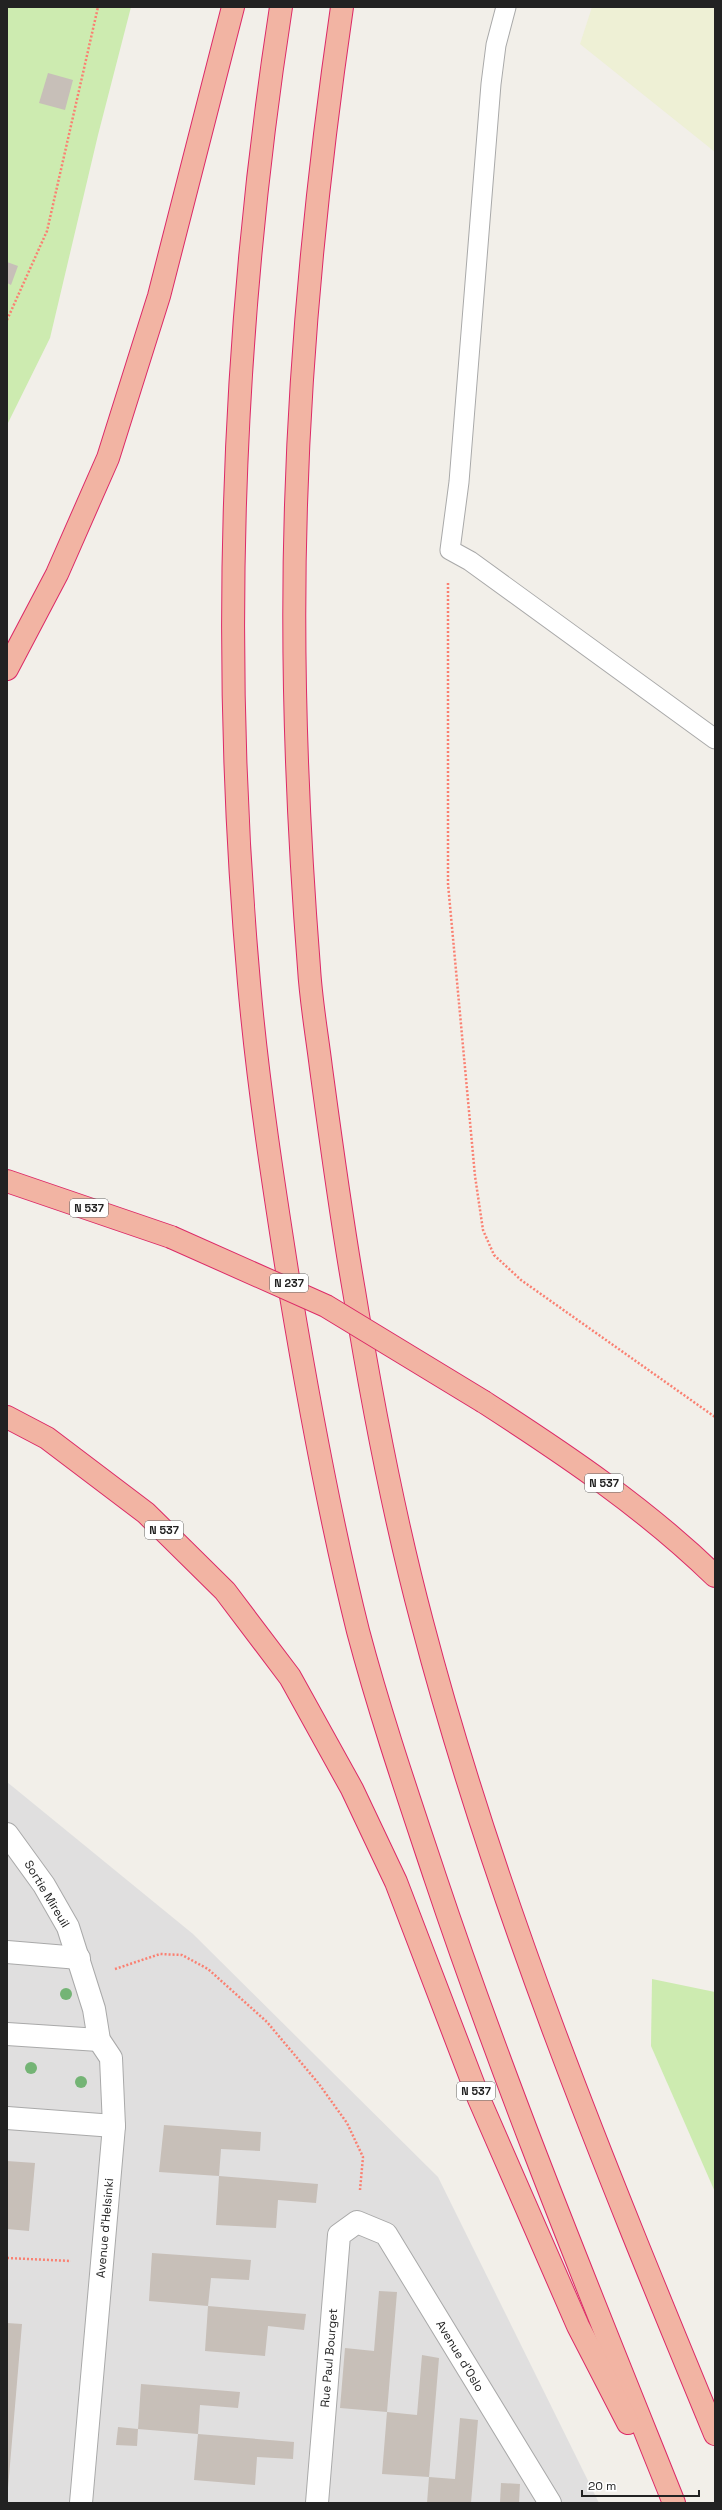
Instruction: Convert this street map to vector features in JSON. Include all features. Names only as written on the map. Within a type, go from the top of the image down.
[{"type":"highway","points":[[7,669],[57,574],[108,458],[159,296],[233,7]]},
{"type":"highway","name":"N 237","points":[[281,7],[245,304],[234,489],[233,659],[237,792],[249,986],[274,1193],[308,1400],[333,1523],[359,1635],[409,1800],[457,1942],[509,2083],[674,2503]]},
{"type":"highway","points":[[342,7],[326,120],[303,352],[296,507],[294,634],[299,794],[309,975],[338,1196],[372,1404],[394,1513],[422,1625],[471,1794],[520,1942],[569,2074],[624,2214],[715,2434]]},
{"type":"highway","name":"N 537","points":[[7,1181],[171,1237],[326,1306],[484,1402],[578,1463],[674,1536],[715,1576]]},
{"type":"highway","name":"N 537","points":[[7,1416],[47,1438],[146,1513],[225,1591],[290,1677],[352,1789],[396,1882],[479,2099],[578,2326],[669,2503]]},
{"type":"street","name":"Sortie Mireuil","points":[[7,1834],[44,1885],[68,1927],[79,1958]]},
{"type":"street","points":[[7,1952],[79,1958]]},
{"type":"street","name":"Avenue d'Helsinki","points":[[79,1958],[94,2010],[99,2040],[112,2058],[114,2126],[81,2503]]},
{"type":"street","points":[[7,2034],[99,2040]]},
{"type":"street","points":[[7,2118],[114,2126]]},
{"type":"street","name":"Rue Paul Bourget","points":[[317,2503],[339,2235],[357,2222]]},
{"type":"street","name":"Avenue d'Oslo","points":[[357,2222],[386,2234],[550,2503]]},
{"type":"lane","points":[[506,7],[496,45],[491,84],[459,482],[450,550],[470,561],[715,739]]},
{"type":"path","points":[[7,320],[47,231],[98,7]]},
{"type":"path","points":[[450,550],[448,596],[448,884],[475,1176],[484,1230],[494,1255],[521,1280],[715,1417]]},
{"type":"path","points":[[86,1979],[160,1954],[182,1955],[214,1974],[267,2022],[319,2084],[347,2123],[363,2157],[357,2222]]},
{"type":"path","points":[[7,2258],[102,2262]]},
{"type":"shaded area","points":[[7,1782],[193,1934],[438,2177],[599,2503],[7,2503]]},
{"type":"green space","points":[[7,7],[131,7],[98,135],[50,338],[7,425]]},
{"type":"green space","points":[[592,7],[715,7],[715,152],[580,44]]},
{"type":"green space","points":[[652,1979],[715,1992],[715,2192],[651,2046]]},
{"type":"building","points":[[48,73],[73,80],[65,110],[39,103]]},
{"type":"building","points":[[7,262],[18,266],[11,285],[7,283]]},
{"type":"building","points":[[164,2125],[261,2132],[260,2151],[221,2149],[219,2176],[159,2172]]},
{"type":"building","points":[[7,2161],[35,2163],[29,2231],[7,2229]]},
{"type":"building","points":[[219,2176],[318,2184],[316,2203],[278,2200],[276,2228],[216,2225]]},
{"type":"building","points":[[152,2253],[251,2260],[249,2280],[211,2278],[208,2306],[149,2301]]},
{"type":"building","points":[[379,2291],[397,2292],[387,2412],[340,2408],[345,2348],[374,2351]]},
{"type":"building","points":[[208,2306],[306,2314],[304,2330],[268,2326],[265,2356],[205,2351]]},
{"type":"building","points":[[7,2323],[22,2324],[8,2488],[7,2488]]},
{"type":"building","points":[[422,2355],[439,2358],[429,2477],[382,2474],[387,2412],[417,2415]]},
{"type":"building","points":[[141,2384],[240,2392],[238,2408],[200,2405],[198,2434],[138,2429]]},
{"type":"building","points":[[460,2418],[478,2420],[471,2503],[427,2503],[429,2477],[455,2479]]},
{"type":"building","points":[[118,2427],[138,2429],[137,2446],[116,2445]]},
{"type":"building","points":[[198,2434],[294,2442],[293,2459],[257,2457],[255,2485],[194,2480]]},
{"type":"building","points":[[501,2483],[520,2484],[519,2503],[500,2503]]}]
